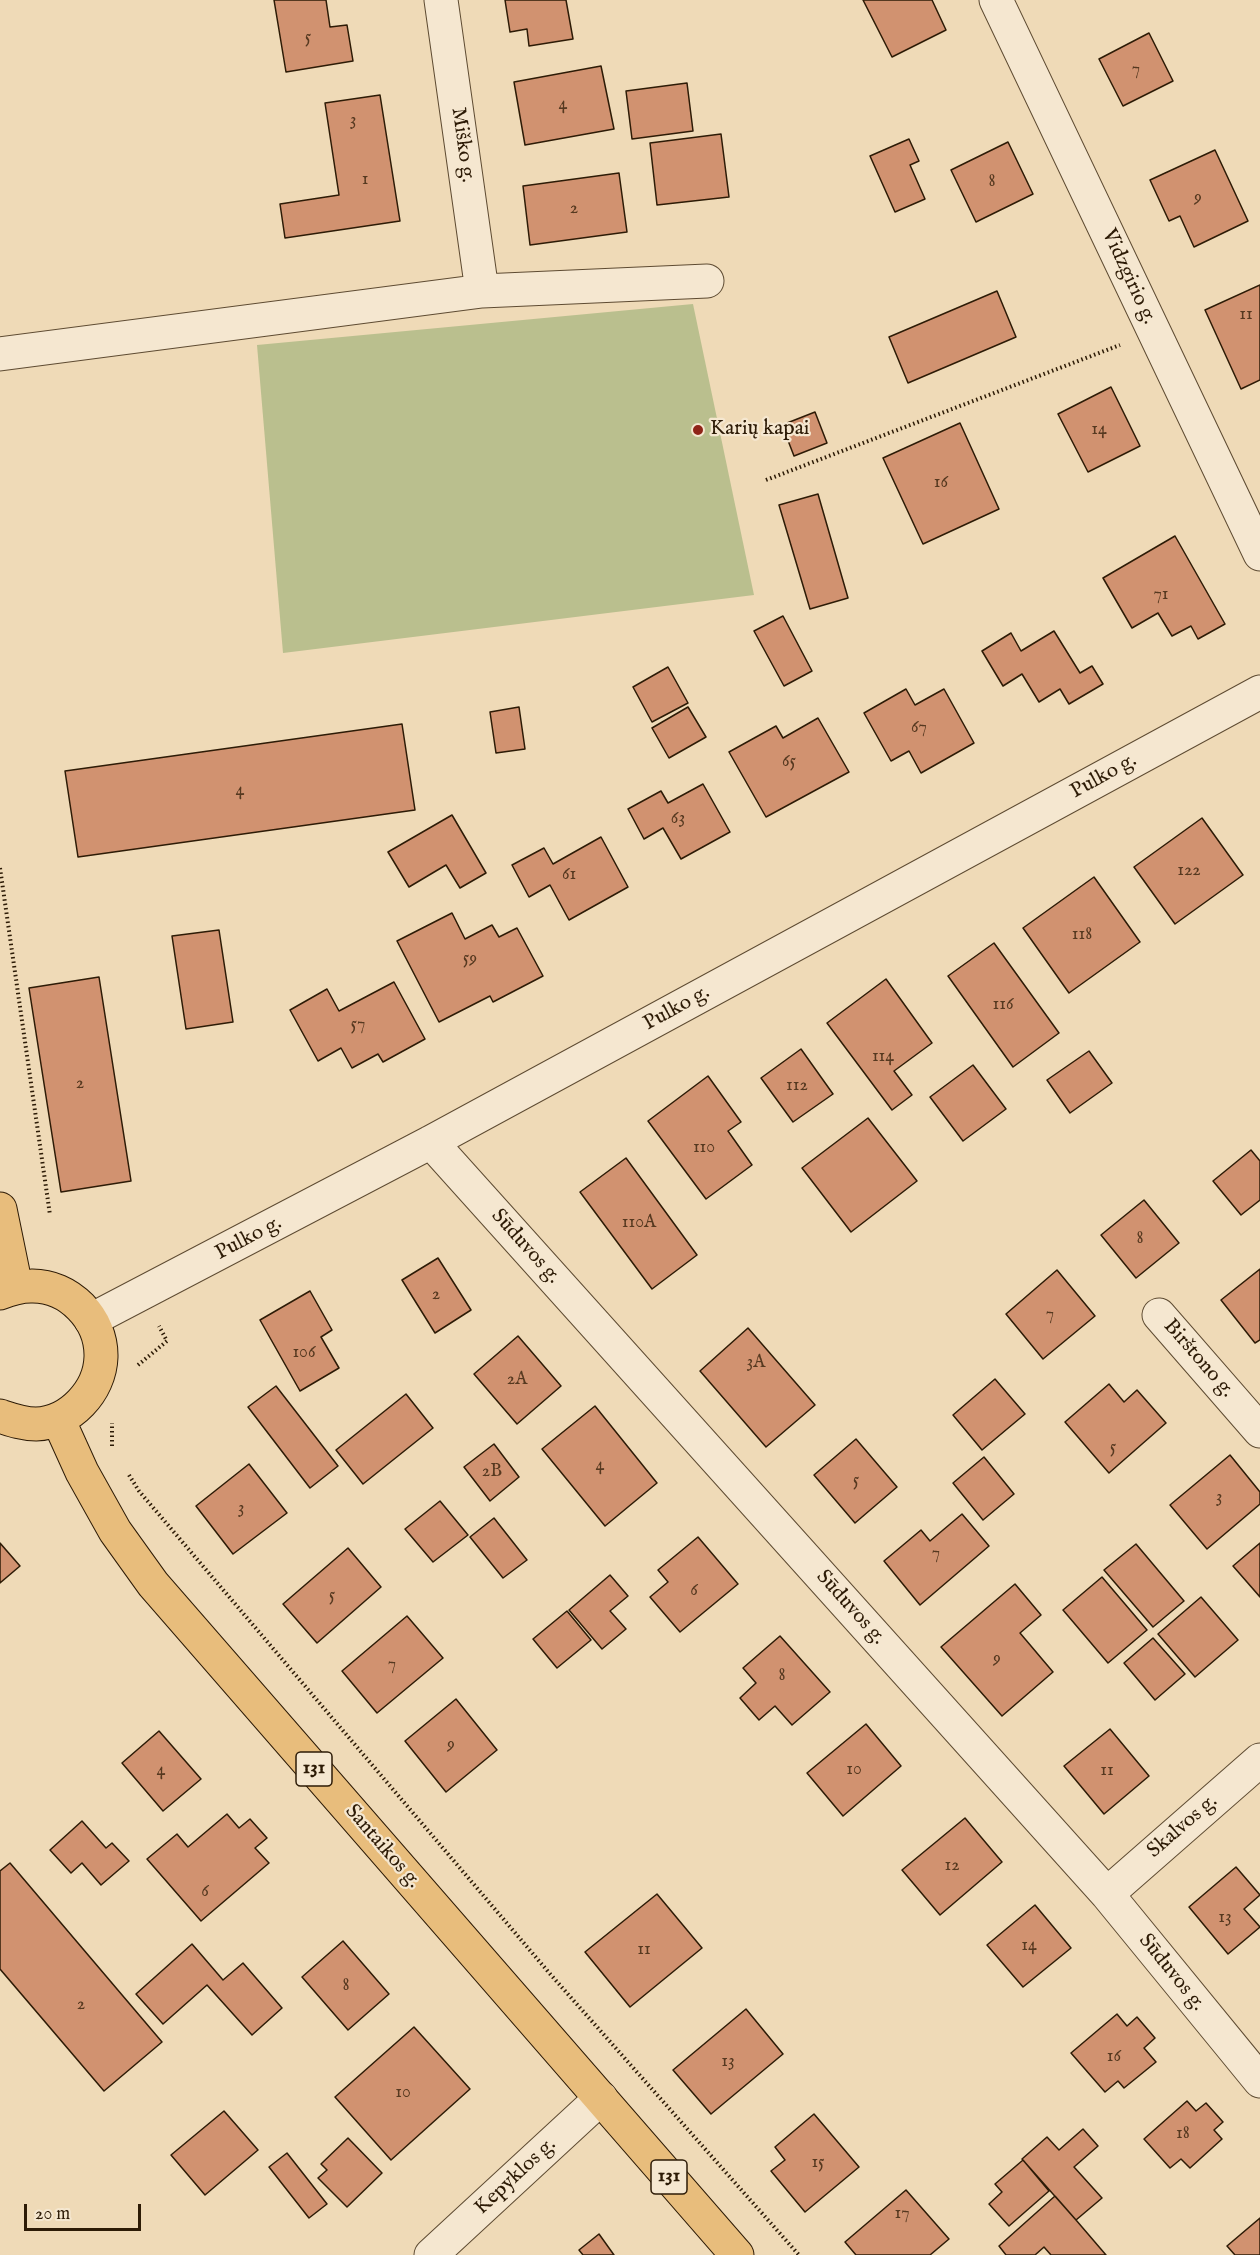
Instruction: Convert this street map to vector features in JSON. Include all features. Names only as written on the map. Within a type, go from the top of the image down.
[{"type":"main road","points":[[0,1209],[8,1290],[33,1286],[50,1288],[66,1295],[80,1306],[91,1320],[99,1338],[101,1358],[98,1377],[88,1394],[75,1408],[58,1419],[38,1424],[17,1422],[0,1416]]},
{"type":"main road","name":"Santaikos g.","points":[[58,1419],[82,1472],[115,1532],[153,1584],[737,2255]]},
{"type":"street","name":"Miško g.","points":[[441,0],[482,291]]},
{"type":"street","name":"Vidzgirio g.","points":[[996,0],[1260,554]]},
{"type":"street","points":[[0,354],[482,291],[707,280]]},
{"type":"street","name":"Pulko g.","points":[[91,1320],[431,1143],[1260,692]]},
{"type":"street","name":"Sūduvos g.","points":[[431,1143],[1107,1894],[1260,2081]]},
{"type":"street","name":"Birštono g.","points":[[1159,1315],[1260,1431]]},
{"type":"street","name":"Skalvos g.","points":[[1107,1894],[1260,1760]]},
{"type":"street","name":"Kepyklos g.","points":[[431,2255],[601,2098]]},
{"type":"path","points":[[766,480],[1154,332]]},
{"type":"path","points":[[0,868],[50,1215]]},
{"type":"path","points":[[135,1368],[167,1341],[143,1294]]},
{"type":"path","points":[[111,1448],[112,1420]]},
{"type":"path","points":[[128,1474],[139,1491],[543,1966],[799,2255]]},
{"type":"green space","points":[[693,304],[754,595],[283,653],[257,345]]},
{"type":"building","points":[[274,0],[326,0],[330,27],[347,25],[353,61],[286,72]]},
{"type":"building","points":[[505,0],[566,0],[573,39],[529,46],[527,29],[510,32]]},
{"type":"building","points":[[863,0],[932,0],[946,30],[892,57]]},
{"type":"building","points":[[1149,33],[1173,81],[1123,106],[1099,59]]},
{"type":"building","points":[[601,66],[614,129],[525,145],[514,82]]},
{"type":"building","points":[[687,83],[693,131],[632,139],[626,91]]},
{"type":"building","points":[[380,95],[400,221],[285,238],[280,204],[339,195],[325,103]]},
{"type":"building","points":[[721,134],[729,197],[657,205],[650,143]]},
{"type":"building","points":[[909,139],[919,161],[910,165],[925,199],[895,212],[870,156]]},
{"type":"building","points":[[1008,142],[1033,194],[976,222],[951,170]]},
{"type":"building","points":[[1215,150],[1248,221],[1194,247],[1180,216],[1169,221],[1150,180]]},
{"type":"building","points":[[619,173],[627,232],[530,245],[523,186]]},
{"type":"building","points":[[1260,285],[1260,380],[1241,389],[1205,310]]},
{"type":"building","points":[[997,291],[1016,337],[908,383],[889,337]]},
{"type":"building","points":[[1111,387],[1140,446],[1088,472],[1058,414]]},
{"type":"building","points":[[815,412],[827,443],[794,456],[782,425]]},
{"type":"building","points":[[960,423],[999,509],[923,544],[883,458]]},
{"type":"building","points":[[818,494],[848,598],[810,609],[779,505]]},
{"type":"building","points":[[1175,536],[1225,624],[1198,639],[1191,626],[1172,636],[1158,613],[1132,628],[1103,578]]},
{"type":"building","points":[[783,616],[812,671],[784,686],[754,631]]},
{"type":"building","points":[[1054,631],[1080,673],[1092,666],[1103,684],[1069,704],[1060,689],[1039,702],[1022,674],[1003,686],[982,651],[1011,633],[1021,651]]},
{"type":"building","points":[[668,667],[688,703],[652,722],[633,687]]},
{"type":"building","points":[[906,689],[915,705],[944,689],[974,743],[921,773],[909,751],[891,761],[864,713]]},
{"type":"building","points":[[519,707],[525,749],[496,753],[490,712]]},
{"type":"building","points":[[688,707],[706,737],[669,758],[652,728]]},
{"type":"building","points":[[818,718],[849,772],[766,817],[729,752],[776,726],[783,738]]},
{"type":"building","points":[[402,724],[415,810],[78,857],[65,771]]},
{"type":"building","points":[[703,784],[730,832],[681,859],[663,828],[644,839],[628,809],[661,791],[668,803]]},
{"type":"building","points":[[452,815],[486,873],[460,888],[446,865],[409,887],[388,852]]},
{"type":"building","points":[[1202,818],[1243,875],[1175,924],[1134,867]]},
{"type":"building","points":[[601,837],[628,887],[569,920],[550,885],[529,897],[512,865],[544,848],[553,864]]},
{"type":"building","points":[[1094,877],[1140,942],[1069,993],[1023,928]]},
{"type":"building","points":[[452,913],[465,939],[492,925],[499,937],[517,928],[543,976],[493,1002],[490,996],[439,1022],[397,941]]},
{"type":"building","points":[[219,930],[233,1022],[186,1029],[172,936]]},
{"type":"building","points":[[994,943],[1059,1033],[1013,1067],[948,976]]},
{"type":"building","points":[[99,977],[131,1181],[61,1192],[29,988]]},
{"type":"building","points":[[886,979],[932,1043],[894,1071],[912,1095],[892,1110],[827,1023]]},
{"type":"building","points":[[394,982],[425,1039],[383,1062],[378,1054],[352,1068],[341,1048],[318,1061],[290,1010],[327,989],[339,1011]]},
{"type":"building","points":[[801,1049],[833,1094],[793,1122],[761,1078]]},
{"type":"building","points":[[1089,1051],[1112,1083],[1070,1113],[1047,1080]]},
{"type":"building","points":[[973,1065],[1006,1109],[963,1141],[930,1097]]},
{"type":"building","points":[[708,1076],[741,1122],[728,1131],[752,1165],[706,1199],[648,1121]]},
{"type":"building","points":[[868,1118],[917,1181],[851,1232],[802,1168]]},
{"type":"building","points":[[1251,1150],[1260,1161],[1260,1200],[1241,1215],[1213,1181]]},
{"type":"building","points":[[626,1158],[697,1255],[652,1289],[580,1192]]},
{"type":"building","points":[[1144,1200],[1179,1243],[1136,1278],[1101,1235]]},
{"type":"building","points":[[438,1258],[471,1310],[435,1333],[402,1280]]},
{"type":"building","points":[[1260,1269],[1260,1340],[1255,1343],[1221,1300]]},
{"type":"building","points":[[1057,1270],[1095,1316],[1043,1359],[1006,1314]]},
{"type":"building","points":[[310,1291],[332,1330],[321,1337],[339,1368],[300,1391],[260,1320]]},
{"type":"building","points":[[748,1328],[815,1405],[766,1447],[700,1371]]},
{"type":"building","points":[[518,1336],[561,1386],[517,1424],[474,1374]]},
{"type":"building","points":[[995,1379],[1025,1414],[982,1450],[953,1415]]},
{"type":"building","points":[[1109,1384],[1124,1402],[1137,1390],[1166,1423],[1109,1473],[1065,1422]]},
{"type":"building","points":[[276,1386],[338,1466],[310,1488],[248,1407]]},
{"type":"building","points":[[406,1394],[433,1428],[363,1484],[336,1450]]},
{"type":"building","points":[[595,1406],[657,1483],[605,1526],[542,1449]]},
{"type":"building","points":[[856,1439],[897,1487],[855,1523],[814,1475]]},
{"type":"building","points":[[494,1444],[519,1477],[490,1501],[464,1467]]},
{"type":"building","points":[[1230,1455],[1260,1492],[1260,1504],[1207,1549],[1170,1505]]},
{"type":"building","points":[[984,1457],[1014,1494],[983,1520],[953,1483]]},
{"type":"building","points":[[249,1464],[287,1513],[233,1554],[196,1506]]},
{"type":"building","points":[[440,1501],[468,1535],[433,1562],[405,1529]]},
{"type":"building","points":[[962,1514],[989,1546],[920,1605],[884,1561],[921,1530],[930,1541]]},
{"type":"building","points":[[494,1518],[527,1560],[503,1578],[470,1537]]},
{"type":"building","points":[[698,1537],[738,1584],[680,1632],[650,1597],[668,1582],[658,1570]]},
{"type":"building","points":[[0,1543],[20,1566],[0,1583]]},
{"type":"building","points":[[1260,1543],[1260,1597],[1233,1566]]},
{"type":"building","points":[[1136,1544],[1184,1601],[1153,1627],[1104,1570]]},
{"type":"building","points":[[348,1548],[381,1587],[317,1643],[283,1604]]},
{"type":"building","points":[[610,1575],[628,1596],[610,1611],[626,1629],[602,1649],[569,1610]]},
{"type":"building","points":[[1102,1577],[1147,1630],[1108,1663],[1063,1610]]},
{"type":"building","points":[[1015,1584],[1041,1615],[1020,1633],[1053,1672],[1002,1716],[941,1647]]},
{"type":"building","points":[[1201,1597],[1238,1640],[1195,1677],[1158,1634]]},
{"type":"building","points":[[567,1611],[591,1640],[557,1668],[533,1639]]},
{"type":"building","points":[[407,1616],[443,1658],[377,1713],[342,1671]]},
{"type":"building","points":[[780,1636],[830,1692],[792,1725],[775,1706],[759,1720],[740,1698],[756,1683],[743,1668]]},
{"type":"building","points":[[1153,1638],[1185,1674],[1155,1700],[1124,1663]]},
{"type":"building","points":[[456,1699],[497,1750],[446,1792],[405,1741]]},
{"type":"building","points":[[866,1724],[901,1766],[843,1816],[807,1773]]},
{"type":"building","points":[[1110,1729],[1149,1776],[1104,1814],[1064,1766]]},
{"type":"building","points":[[159,1731],[201,1779],[163,1811],[122,1763]]},
{"type":"building","points":[[227,1814],[239,1828],[250,1819],[267,1838],[255,1848],[269,1863],[201,1921],[147,1859],[177,1834],[188,1847]]},
{"type":"building","points":[[965,1818],[1002,1862],[940,1915],[902,1870]]},
{"type":"building","points":[[82,1821],[106,1848],[112,1843],[129,1861],[101,1885],[82,1863],[71,1873],[50,1850]]},
{"type":"building","points":[[10,1863],[162,2042],[104,2091],[0,1969],[0,1871]]},
{"type":"building","points":[[1236,1867],[1260,1895],[1244,1909],[1260,1927],[1228,1954],[1189,1907]]},
{"type":"building","points":[[657,1894],[702,1948],[630,2007],[585,1952]]},
{"type":"building","points":[[1035,1905],[1071,1948],[1023,1987],[987,1945]]},
{"type":"building","points":[[343,1941],[389,1994],[348,2030],[302,1977]]},
{"type":"building","points":[[192,1944],[223,1980],[243,1963],[282,2008],[252,2035],[207,1985],[163,2024],[136,1994]]},
{"type":"building","points":[[746,2009],[783,2054],[711,2114],[673,2070]]},
{"type":"building","points":[[1117,2014],[1127,2026],[1137,2017],[1155,2038],[1144,2048],[1156,2062],[1124,2088],[1118,2081],[1105,2092],[1071,2053]]},
{"type":"building","points":[[414,2027],[470,2089],[391,2160],[335,2097]]},
{"type":"building","points":[[1187,2101],[1196,2111],[1206,2103],[1223,2122],[1214,2130],[1222,2139],[1190,2168],[1181,2159],[1170,2168],[1144,2139]]},
{"type":"building","points":[[224,2111],[258,2150],[205,2195],[171,2155]]},
{"type":"building","points":[[814,2114],[859,2167],[805,2212],[771,2171],[785,2160],[775,2147]]},
{"type":"building","points":[[1083,2129],[1098,2146],[1074,2167],[1102,2198],[1076,2220],[1022,2159],[1047,2137],[1059,2150]]},
{"type":"building","points":[[348,2138],[382,2173],[347,2207],[318,2178],[327,2170],[321,2164]]},
{"type":"building","points":[[287,2153],[327,2204],[309,2218],[269,2167]]},
{"type":"building","points":[[1023,2160],[1049,2191],[1009,2226],[989,2204],[1002,2192],[995,2184]]},
{"type":"building","points":[[906,2190],[949,2239],[930,2255],[856,2255],[845,2242]]},
{"type":"building","points":[[1055,2196],[1106,2255],[1051,2255],[1044,2247],[1035,2255],[1006,2255],[999,2246]]},
{"type":"building","points":[[1260,2218],[1260,2255],[1235,2255],[1227,2246]]},
{"type":"building","points":[[599,2234],[614,2255],[583,2255],[579,2250]]},
{"type":"place","name":"Karių kapai","points":[[698,430]]}]
